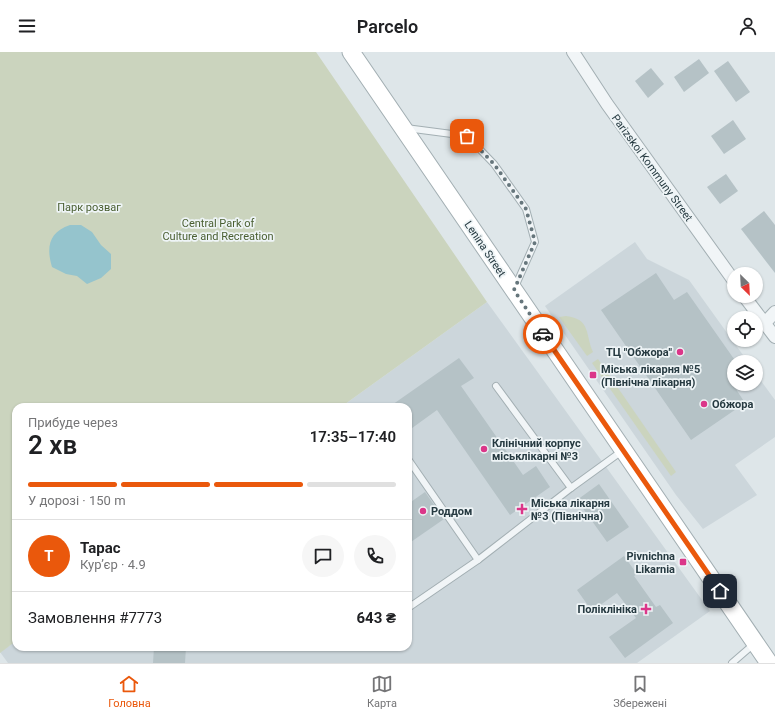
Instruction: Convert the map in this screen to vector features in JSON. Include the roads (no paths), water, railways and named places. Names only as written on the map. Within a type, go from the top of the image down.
[{"type":"main road","name":"Lenina Street","points":[[351,52],[769,663]]},
{"type":"street","name":"Parizskoi Kommuny Street","points":[[573,52],[606,104],[727,272]]},
{"type":"street","points":[[749,303],[775,337]]},
{"type":"street","points":[[764,324],[775,312]]},
{"type":"lane","points":[[402,128],[467,136],[494,164],[526,209],[535,242],[514,290]]},
{"type":"lane","points":[[496,386],[571,488]]},
{"type":"lane","points":[[412,605],[478,560],[571,488],[623,451]]},
{"type":"lane","points":[[412,465],[478,560]]},
{"type":"lane","points":[[732,663],[755,643]]},
{"type":"water","points":[[70,225],[81,225],[92,232],[101,245],[111,254],[111,269],[101,278],[87,284],[77,276],[66,274],[52,267],[49,253],[53,236],[63,228]]},
{"type":"place","name":"ТЦ \"Обжора\"","points":[[680,352]]},
{"type":"place","name":"Міська лікарня №5 (Північна лікарня)","points":[[593,375]]},
{"type":"place","name":"Обжора","points":[[704,404]]},
{"type":"place","name":"Клінічний корпус міськлікарні №3","points":[[484,449]]},
{"type":"place","name":"Міська лікарня №3 (Північна)","points":[[522,509]]},
{"type":"place","name":"Роддом","points":[[423,511]]},
{"type":"place","name":"Pivnichna Likarnia","points":[[683,562]]},
{"type":"place","name":"Поліклініка","points":[[646,609]]},
{"type":"park label","name":"Парк розваг","points":[[89,207]]},
{"type":"park label","name":"Central Park of Culture and Recreation","points":[[218,229]]}]
